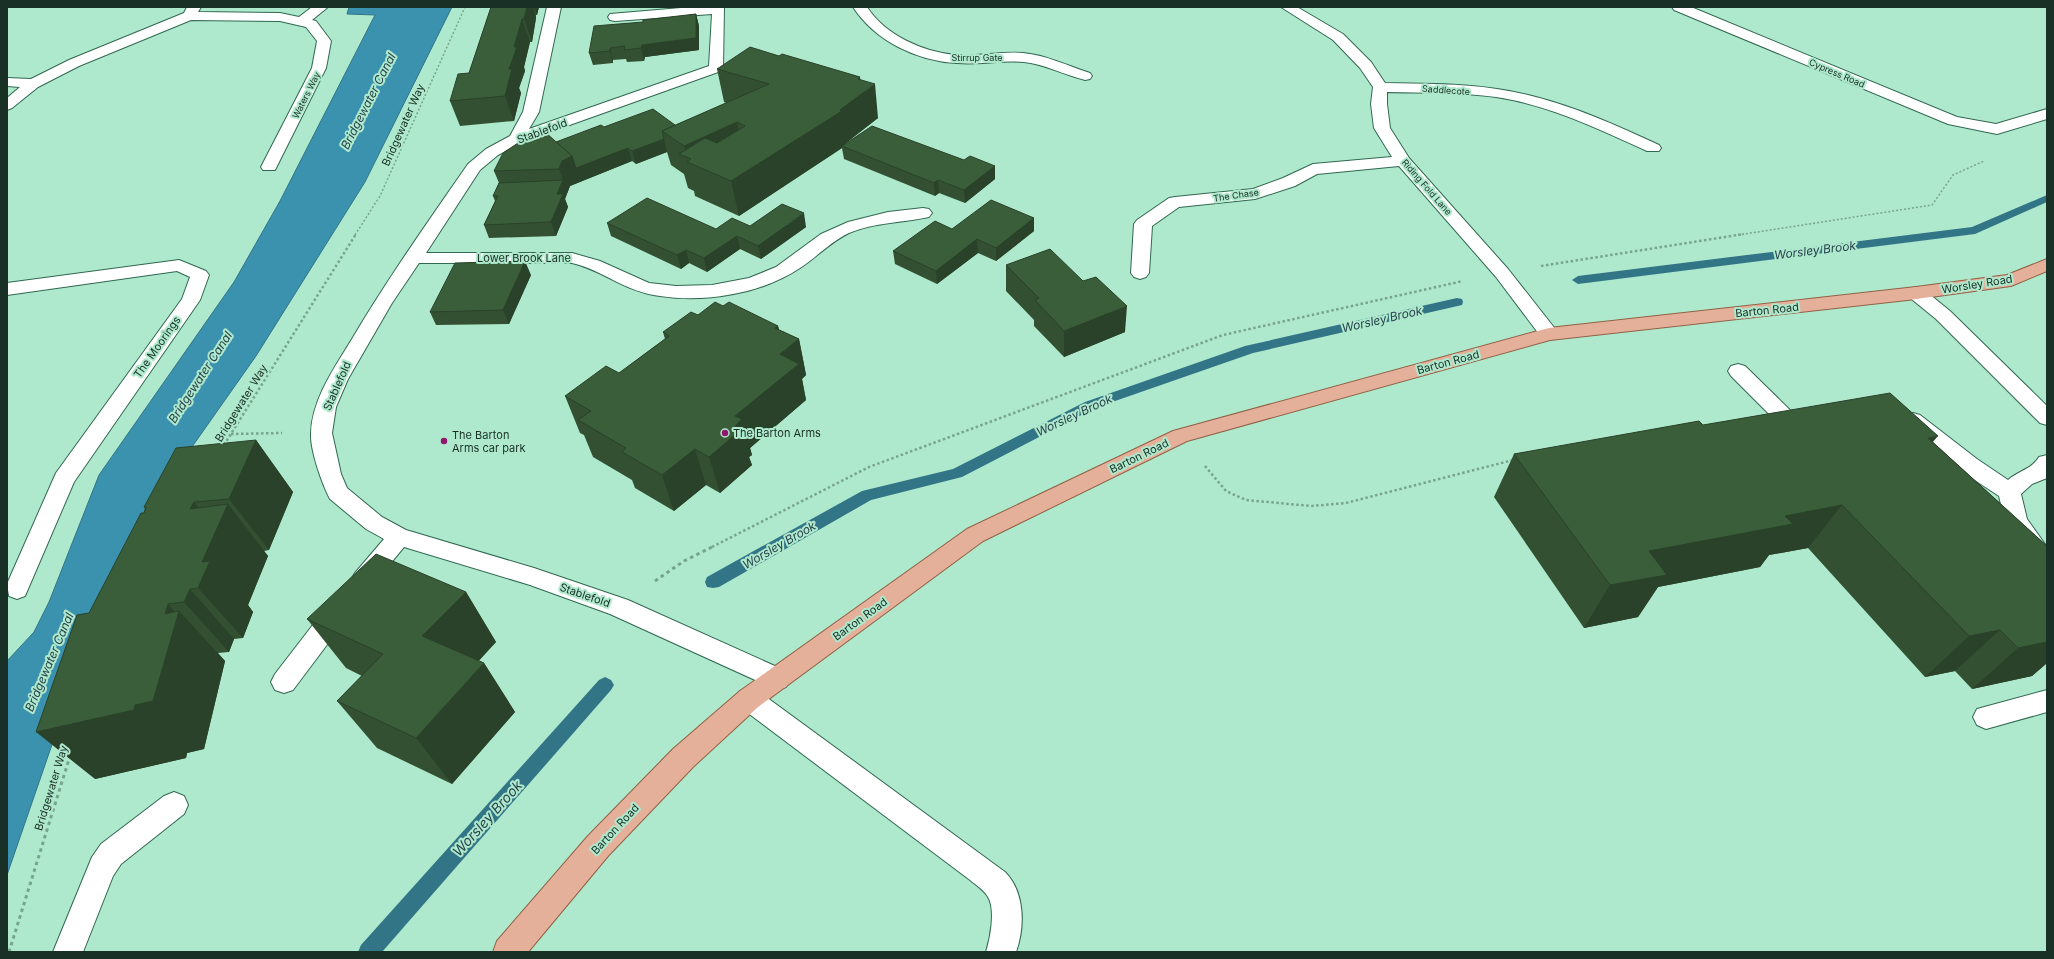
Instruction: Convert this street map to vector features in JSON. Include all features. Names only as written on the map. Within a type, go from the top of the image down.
[{"type":"main road","name":"Worsley Road","points":[[1922,292],[2011,280],[2047,264]]},
{"type":"main road","name":"Barton Road","points":[[508,952],[598,846],[683,758],[748,699],[975,535],[1180,436],[1549,334],[1922,292]]},
{"type":"street","points":[[301,22],[321,7]]},
{"type":"street","points":[[516,140],[531,112],[554,7]]},
{"type":"street","name":"Stirrup Gate","points":[[860,7],[864,15],[886,35],[927,54],[957,59],[999,56],[1032,59],[1085,76]]},
{"type":"street","points":[[1288,7],[1338,37],[1366,66],[1380,87]]},
{"type":"street","name":"Cypress Road","points":[[1679,7],[1953,121],[1997,129]]},
{"type":"street","name":"Stablefold","points":[[615,17],[719,9],[716,68],[516,140],[492,152],[474,167],[383,303],[338,379],[326,408],[321,433],[330,474],[338,493],[355,509],[374,523],[399,537],[534,577],[620,607],[777,679]]},
{"type":"street","points":[[7,105],[33,84],[74,63],[192,11]]},
{"type":"street","name":"Waters Way","points":[[192,11],[280,17],[311,24],[324,41],[320,68],[269,167]]},
{"type":"street","points":[[7,82],[33,84]]},
{"type":"street","name":"Saddlecote","points":[[1380,87],[1456,90],[1512,96],[1596,122],[1653,148]]},
{"type":"street","name":"Riding Fold Lane","points":[[1380,87],[1379,104],[1382,128],[1403,161],[1502,272],[1549,334]]},
{"type":"street","points":[[1997,129],[2047,114]]},
{"type":"street","name":"The Chase","points":[[1140,272],[1143,224],[1175,202],[1255,194],[1289,182],[1313,169],[1403,161]]},
{"type":"street","name":"Lower Brook Lane","points":[[412,258],[572,258],[587,260],[627,282],[642,287],[683,292],[706,291],[746,284],[780,272],[794,264],[818,243],[832,234],[853,226],[877,219],[923,213]]},
{"type":"street","name":"The Moorings","points":[[7,289],[179,265],[200,275],[191,300],[64,479],[17,589]]},
{"type":"street","points":[[1922,292],[1943,315],[2047,418]]},
{"type":"street","points":[[1738,371],[1787,420],[1824,416]]},
{"type":"street","points":[[1898,416],[1912,419],[1969,465],[2010,492],[2016,521],[2047,564]]},
{"type":"street","points":[[2010,492],[2024,478],[2042,470],[2047,463]]},
{"type":"street","points":[[284,682],[356,588],[399,537]]},
{"type":"street","points":[[748,699],[980,870],[999,887],[1005,906],[1007,919],[1001,952]]},
{"type":"street","points":[[1986,717],[2047,701]]},
{"type":"street","points":[[68,952],[102,866],[111,854],[174,805]]},
{"type":"path","name":"Bridgewater Way","points":[[223,446],[380,196],[465,7]]},
{"type":"path","points":[[620,607],[684,561],[869,467],[1223,335],[1502,272],[1932,205],[1953,175],[2003,153],[1997,129]]},
{"type":"path","points":[[231,434],[321,433]]},
{"type":"path","points":[[1180,436],[1226,491],[1246,500],[1310,506],[1346,503],[1506,461],[1519,460]]},
{"type":"path","name":"Bridgewater Way","points":[[8,952],[72,750]]},
{"type":"water","name":"Bridgewater Canal","points":[[349,7],[452,7],[365,182],[256,356],[175,471],[105,591],[7,875],[7,661],[34,632],[49,602],[99,475],[234,282],[280,201],[375,15],[347,14]]},
{"type":"building","points":[[491,7],[527,7],[514,47],[517,47],[509,69],[512,69],[505,96],[450,101],[458,74],[469,73]]},
{"type":"building","points":[[696,14],[696,38],[642,45],[641,48],[624,50],[625,46],[610,48],[610,51],[589,53],[594,26],[643,22],[643,20]]},
{"type":"building","points":[[750,47],[779,56],[782,54],[860,77],[858,79],[875,84],[840,110],[842,111],[731,181],[687,162],[691,159],[679,154],[705,138],[717,143],[745,126],[737,122],[684,146],[662,131],[769,84],[717,69]]},
{"type":"building","points":[[653,109],[675,125],[662,131],[664,139],[632,151],[628,148],[576,168],[572,156],[556,142],[601,125],[604,127]]},
{"type":"building","points":[[872,126],[964,160],[970,156],[995,166],[964,190],[938,180],[934,183],[842,146]]},
{"type":"building","points":[[545,132],[572,156],[562,161],[559,169],[494,171],[503,153],[527,137],[531,138]]},
{"type":"building","points":[[563,180],[557,194],[563,194],[551,222],[484,225],[498,196],[493,196],[499,183]]},
{"type":"building","points":[[647,198],[716,229],[732,218],[750,226],[782,204],[804,213],[758,246],[737,236],[704,258],[686,250],[677,255],[607,223]]},
{"type":"building","points":[[991,200],[1034,218],[996,248],[977,239],[936,271],[893,251],[935,221],[952,229]]},
{"type":"building","points":[[1050,249],[1083,281],[1096,277],[1127,306],[1064,331],[1035,300],[1039,298],[1006,265]]},
{"type":"building","points":[[525,261],[503,310],[430,312],[455,263]]},
{"type":"building","points":[[715,302],[723,306],[729,302],[778,326],[775,328],[799,339],[780,354],[799,364],[735,416],[742,419],[735,426],[742,429],[709,457],[695,449],[662,475],[622,452],[626,448],[578,420],[591,411],[565,396],[606,366],[619,373],[669,336],[663,332],[691,312],[698,315]]},
{"type":"building","points":[[1890,393],[1938,436],[1928,438],[2047,546],[2047,642],[2018,648],[2000,630],[1969,636],[1842,505],[1785,516],[1793,524],[1649,551],[1667,575],[1610,585],[1514,454],[1699,421],[1703,425]]},
{"type":"building","points":[[256,440],[229,499],[194,502],[190,509],[228,504],[202,562],[210,561],[198,588],[190,589],[184,602],[168,604],[165,614],[179,611],[153,701],[135,705],[134,710],[36,732],[77,615],[89,613],[141,513],[144,513],[146,507],[144,507],[176,448]]},
{"type":"building","points":[[376,554],[466,592],[422,636],[484,663],[416,738],[337,701],[383,654],[307,619]]},
{"type":"waterway","name":"Worsley Brook","points":[[1578,280],[1975,230],[2047,198]]},
{"type":"waterway","name":"Worsley Brook","points":[[713,582],[867,495],[957,473],[1090,405],[1250,349],[1457,302]]},
{"type":"waterway","name":"Worsley Brook","points":[[368,952],[605,685]]},
{"type":"place","name":"The Barton Arms","points":[[725,433]]},
{"type":"place","name":"The Barton Arms car park","points":[[444,441]]}]
